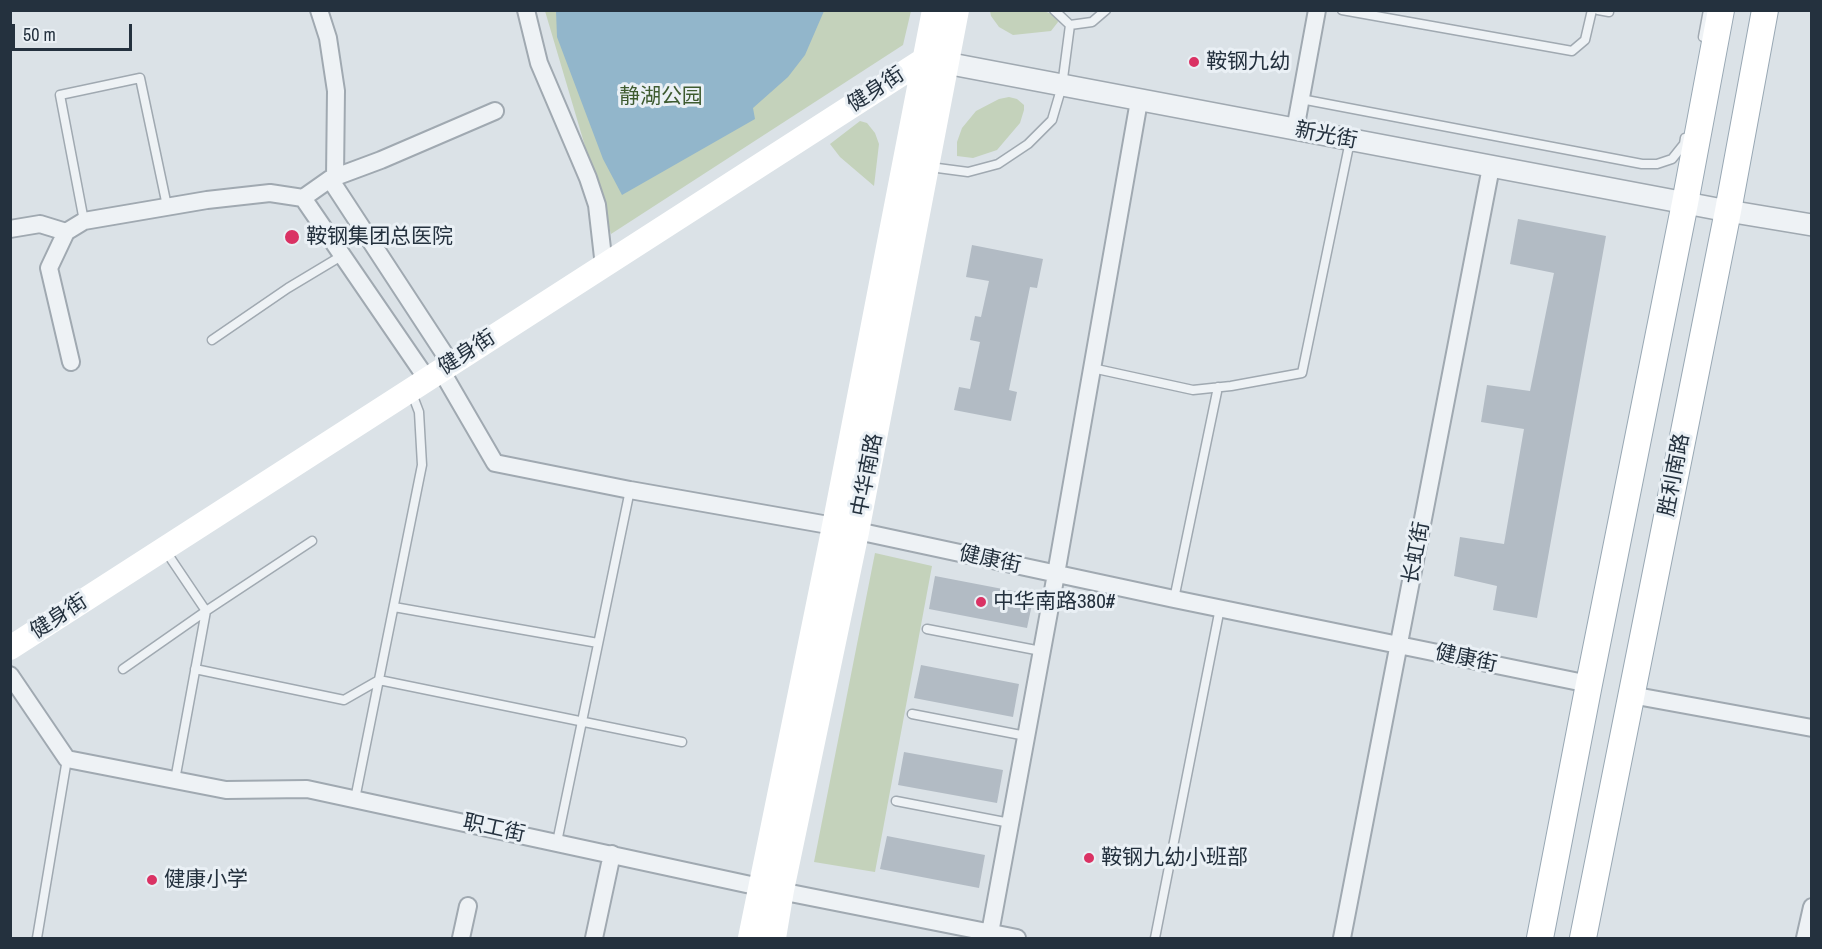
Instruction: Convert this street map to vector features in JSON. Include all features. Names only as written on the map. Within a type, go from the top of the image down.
[{"type":"main road","points":[[934,10],[936,61]]},
{"type":"main road","name":"中华南路","points":[[846,529],[912,125],[957,10]]},
{"type":"main road","name":"胜利南路","points":[[1583,939],[1728,211],[1765,10]]},
{"type":"main road","name":"胜利南路","points":[[1540,939],[1588,684],[1685,203],[1708,25]]},
{"type":"main road","name":"健身街","points":[[10,648],[604,266],[936,61]]},
{"type":"main road","name":"中华南路","points":[[750,939],[771,888],[846,529],[928,167],[936,61]]},
{"type":"main road","name":"中华南路","points":[[771,888],[774,939]]},
{"type":"street","points":[[319,10],[328,38],[336,91],[332,178],[433,376]]},
{"type":"street","points":[[526,10],[539,63],[588,178],[597,205],[604,266]]},
{"type":"street","points":[[1295,130],[1317,10]]},
{"type":"street","name":"新光街","points":[[936,61],[1491,167],[1812,225]]},
{"type":"street","points":[[990,933],[1139,101]]},
{"type":"street","points":[[71,362],[49,268],[66,232],[84,221],[167,206],[270,193],[303,198],[332,178],[381,160],[495,111]]},
{"type":"street","name":"长虹街","points":[[1342,939],[1491,167]]},
{"type":"street","points":[[303,198],[433,376]]},
{"type":"street","points":[[10,230],[40,224],[66,232]]},
{"type":"street","name":"健康街","points":[[433,376],[495,463],[846,529],[1588,684]]},
{"type":"street","points":[[10,675],[67,759]]},
{"type":"street","points":[[1631,695],[1812,728]]},
{"type":"street","name":"职工街","points":[[67,759],[226,790],[307,789],[1017,939]]},
{"type":"street","points":[[594,939],[612,854]]},
{"type":"street","points":[[461,939],[468,906]]},
{"type":"street","points":[[1805,939],[1812,907]]},
{"type":"lane","points":[[1054,10],[1070,25]]},
{"type":"lane","points":[[1070,25],[1092,22],[1106,10]]},
{"type":"lane","points":[[1342,10],[1572,51],[1585,40],[1592,10]]},
{"type":"lane","points":[[1598,10],[1609,12]]},
{"type":"lane","points":[[928,167],[968,172],[998,164],[1028,144],[1052,120],[1062,86],[1070,25]]},
{"type":"lane","points":[[84,221],[60,95],[140,78],[167,206]]},
{"type":"lane","points":[[1301,99],[1642,164],[1657,164],[1672,159],[1684,144],[1686,133]]},
{"type":"lane","points":[[1092,368],[1193,390],[1302,373],[1350,140]]},
{"type":"lane","points":[[212,340],[288,288],[343,255]]},
{"type":"lane","points":[[354,799],[422,465],[419,412],[433,376]]},
{"type":"lane","points":[[1174,599],[1218,387]]},
{"type":"lane","points":[[557,842],[630,490]]},
{"type":"lane","points":[[123,669],[312,541]]},
{"type":"lane","points":[[164,550],[206,611],[175,780]]},
{"type":"lane","points":[[394,607],[598,643]]},
{"type":"lane","points":[[1155,939],[1220,608]]},
{"type":"lane","points":[[927,629],[1041,651]]},
{"type":"lane","points":[[195,669],[344,700],[379,680],[682,742]]},
{"type":"lane","points":[[912,714],[1026,736]]},
{"type":"lane","points":[[37,939],[67,759]]},
{"type":"lane","points":[[896,801],[1010,823]]},
{"type":"green space","name":"静湖公园","points":[[545,11],[911,11],[903,45],[611,234]]},
{"type":"green space","points":[[990,11],[1043,11],[1056,15],[1058,22],[1051,31],[1013,35],[999,27]]},
{"type":"green space","points":[[1009,97],[1017,99],[1024,105],[1024,110],[1020,123],[997,150],[973,158],[957,156],[957,142],[962,128],[976,111],[999,99]]},
{"type":"green space","points":[[860,121],[867,123],[875,133],[879,144],[874,186],[840,157],[830,144]]},
{"type":"green space","points":[[875,553],[932,566],[875,872],[814,862]]},
{"type":"water","name":"静湖公园","points":[[556,10],[824,11],[805,55],[788,77],[753,108],[755,119],[622,195],[603,159],[557,37]]},
{"type":"building","points":[[1518,219],[1606,236],[1537,618],[1493,610],[1497,586],[1454,576],[1460,537],[1504,544],[1524,429],[1481,422],[1487,385],[1530,391],[1554,273],[1510,264]]},
{"type":"building","points":[[972,245],[1043,259],[1037,288],[1030,287],[1009,390],[1017,392],[1011,421],[954,410],[959,387],[970,389],[980,342],[970,340],[975,316],[981,317],[989,281],[966,277]]},
{"type":"building","name":"中华南路380#","points":[[935,576],[1034,595],[1027,628],[929,609]]},
{"type":"building","points":[[921,665],[1019,684],[1013,717],[914,698]]},
{"type":"building","points":[[904,752],[1003,770],[997,803],[898,785]]},
{"type":"building","points":[[887,836],[985,855],[979,888],[880,869]]},
{"type":"place","name":"鞍钢九幼","points":[[1194,62]]},
{"type":"place","name":"鞍钢集团总医院","points":[[292,237]]},
{"type":"place","name":"中华南路380#","points":[[981,602]]},
{"type":"place","name":"鞍钢九幼小班部","points":[[1089,858]]},
{"type":"place","name":"健康小学","points":[[152,880]]}]
